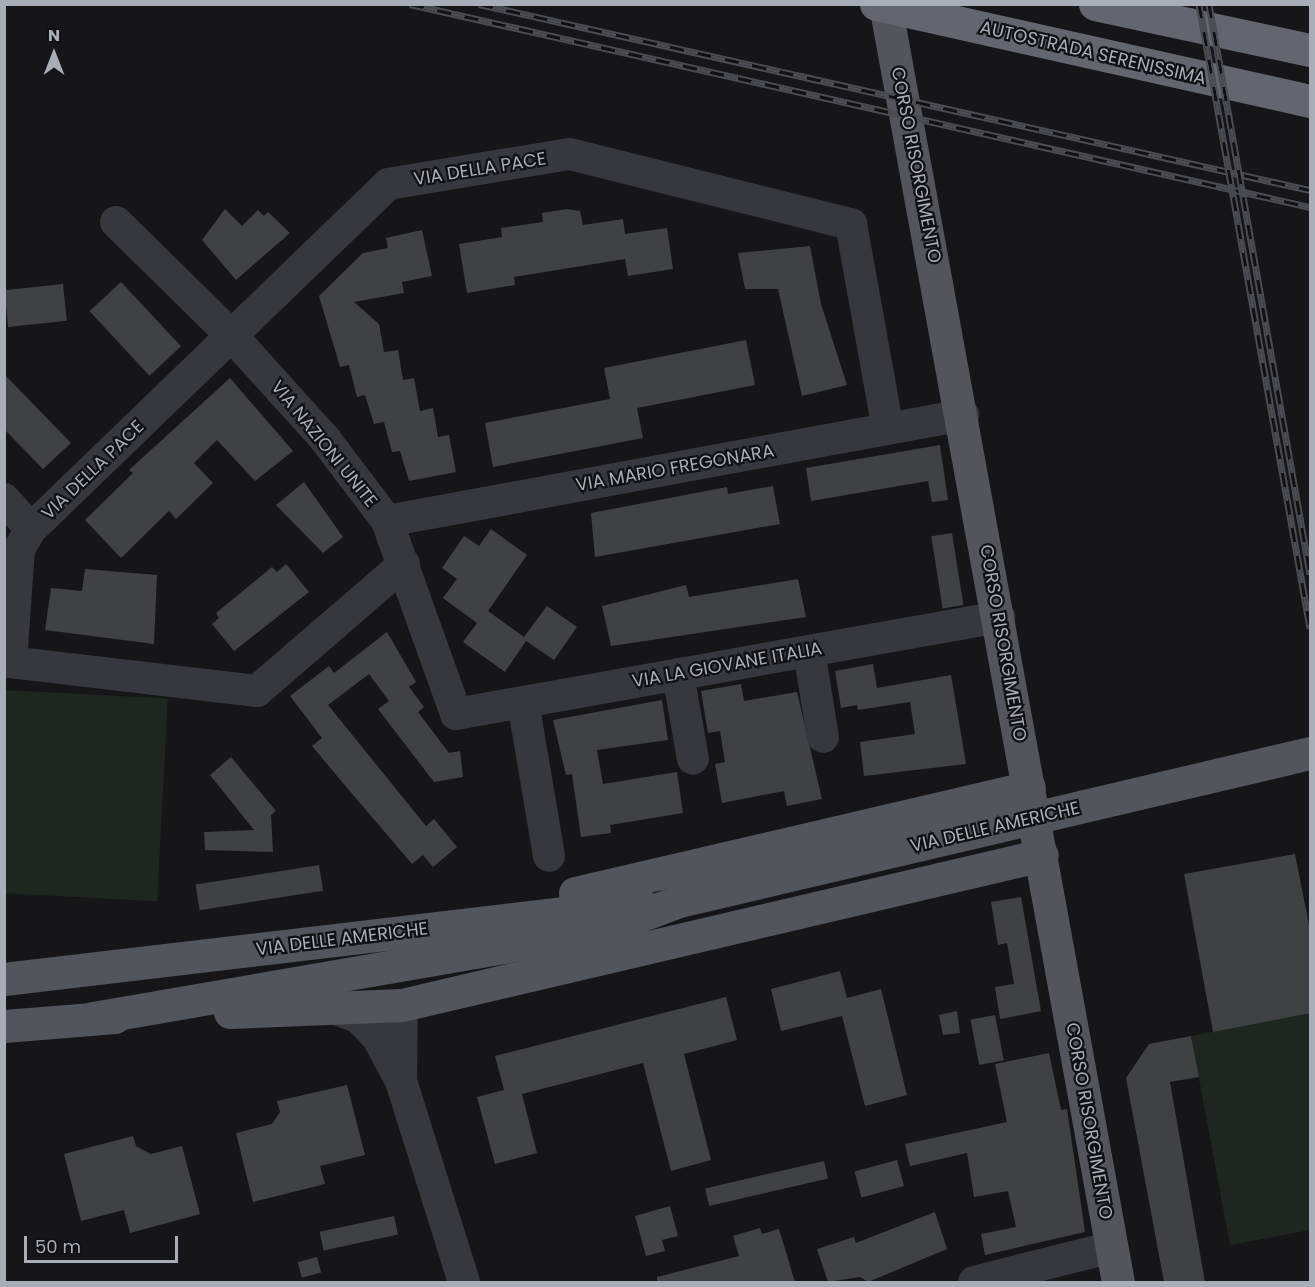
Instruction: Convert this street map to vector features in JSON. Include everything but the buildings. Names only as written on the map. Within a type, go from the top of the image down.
[{"type":"highway","name":"AUTOSTRADA SERENISSIMA","points":[[876,4],[1311,101]]},
{"type":"highway","points":[[1095,4],[1311,50]]},
{"type":"main road","name":"CORSO RISORGIMENTO","points":[[885,4],[963,415],[1118,1282]]},
{"type":"main road","name":"VIA DELLE AMERICHE","points":[[4,979],[679,901],[1311,753]]},
{"type":"main road","points":[[419,930],[1029,787]]},
{"type":"main road","points":[[4,1026],[93,1018],[402,1005],[1042,855]]},
{"type":"main road","name":"VIA DELLE AMERICHE","points":[[93,1018],[602,930],[679,901]]},
{"type":"main road","points":[[402,1005],[422,975],[472,953]]},
{"type":"street","name":"VIA DELLA PACE","points":[[404,564],[257,691],[11,662],[19,549],[31,529],[388,184],[570,154],[851,224],[888,429]]},
{"type":"street","name":"VIA NAZIONI UNITE","points":[[116,222],[232,336],[325,439],[387,522],[456,714]]},
{"type":"street","name":"VIA MARIO FREGONARA","points":[[387,522],[963,415]]},
{"type":"street","name":"VIA DELLA PACE","points":[[4,499],[31,529]]},
{"type":"street","name":"VIA LA GIOVANE ITALIA","points":[[456,714],[999,617]]},
{"type":"street","points":[[809,651],[823,737]]},
{"type":"street","points":[[678,674],[693,759]]},
{"type":"street","points":[[523,702],[549,856]]},
{"type":"street","points":[[401,1082],[402,1005]]},
{"type":"street","points":[[334,1008],[358,1017],[378,1038],[401,1082],[464,1282]]},
{"type":"street","points":[[974,1282],[1112,1247]]},
{"type":"shaded area","points":[[4,690],[168,699],[157,901],[4,893]]},
{"type":"shaded area","points":[[1310,1013],[1310,1230],[1230,1245],[1191,1036]]},
{"type":"railway","points":[[410,4],[1310,207]]},
{"type":"railway","points":[[479,4],[1310,190]]},
{"type":"railway","points":[[1199,4],[1310,628]]},
{"type":"railway","points":[[1209,4],[1310,574]]}]
